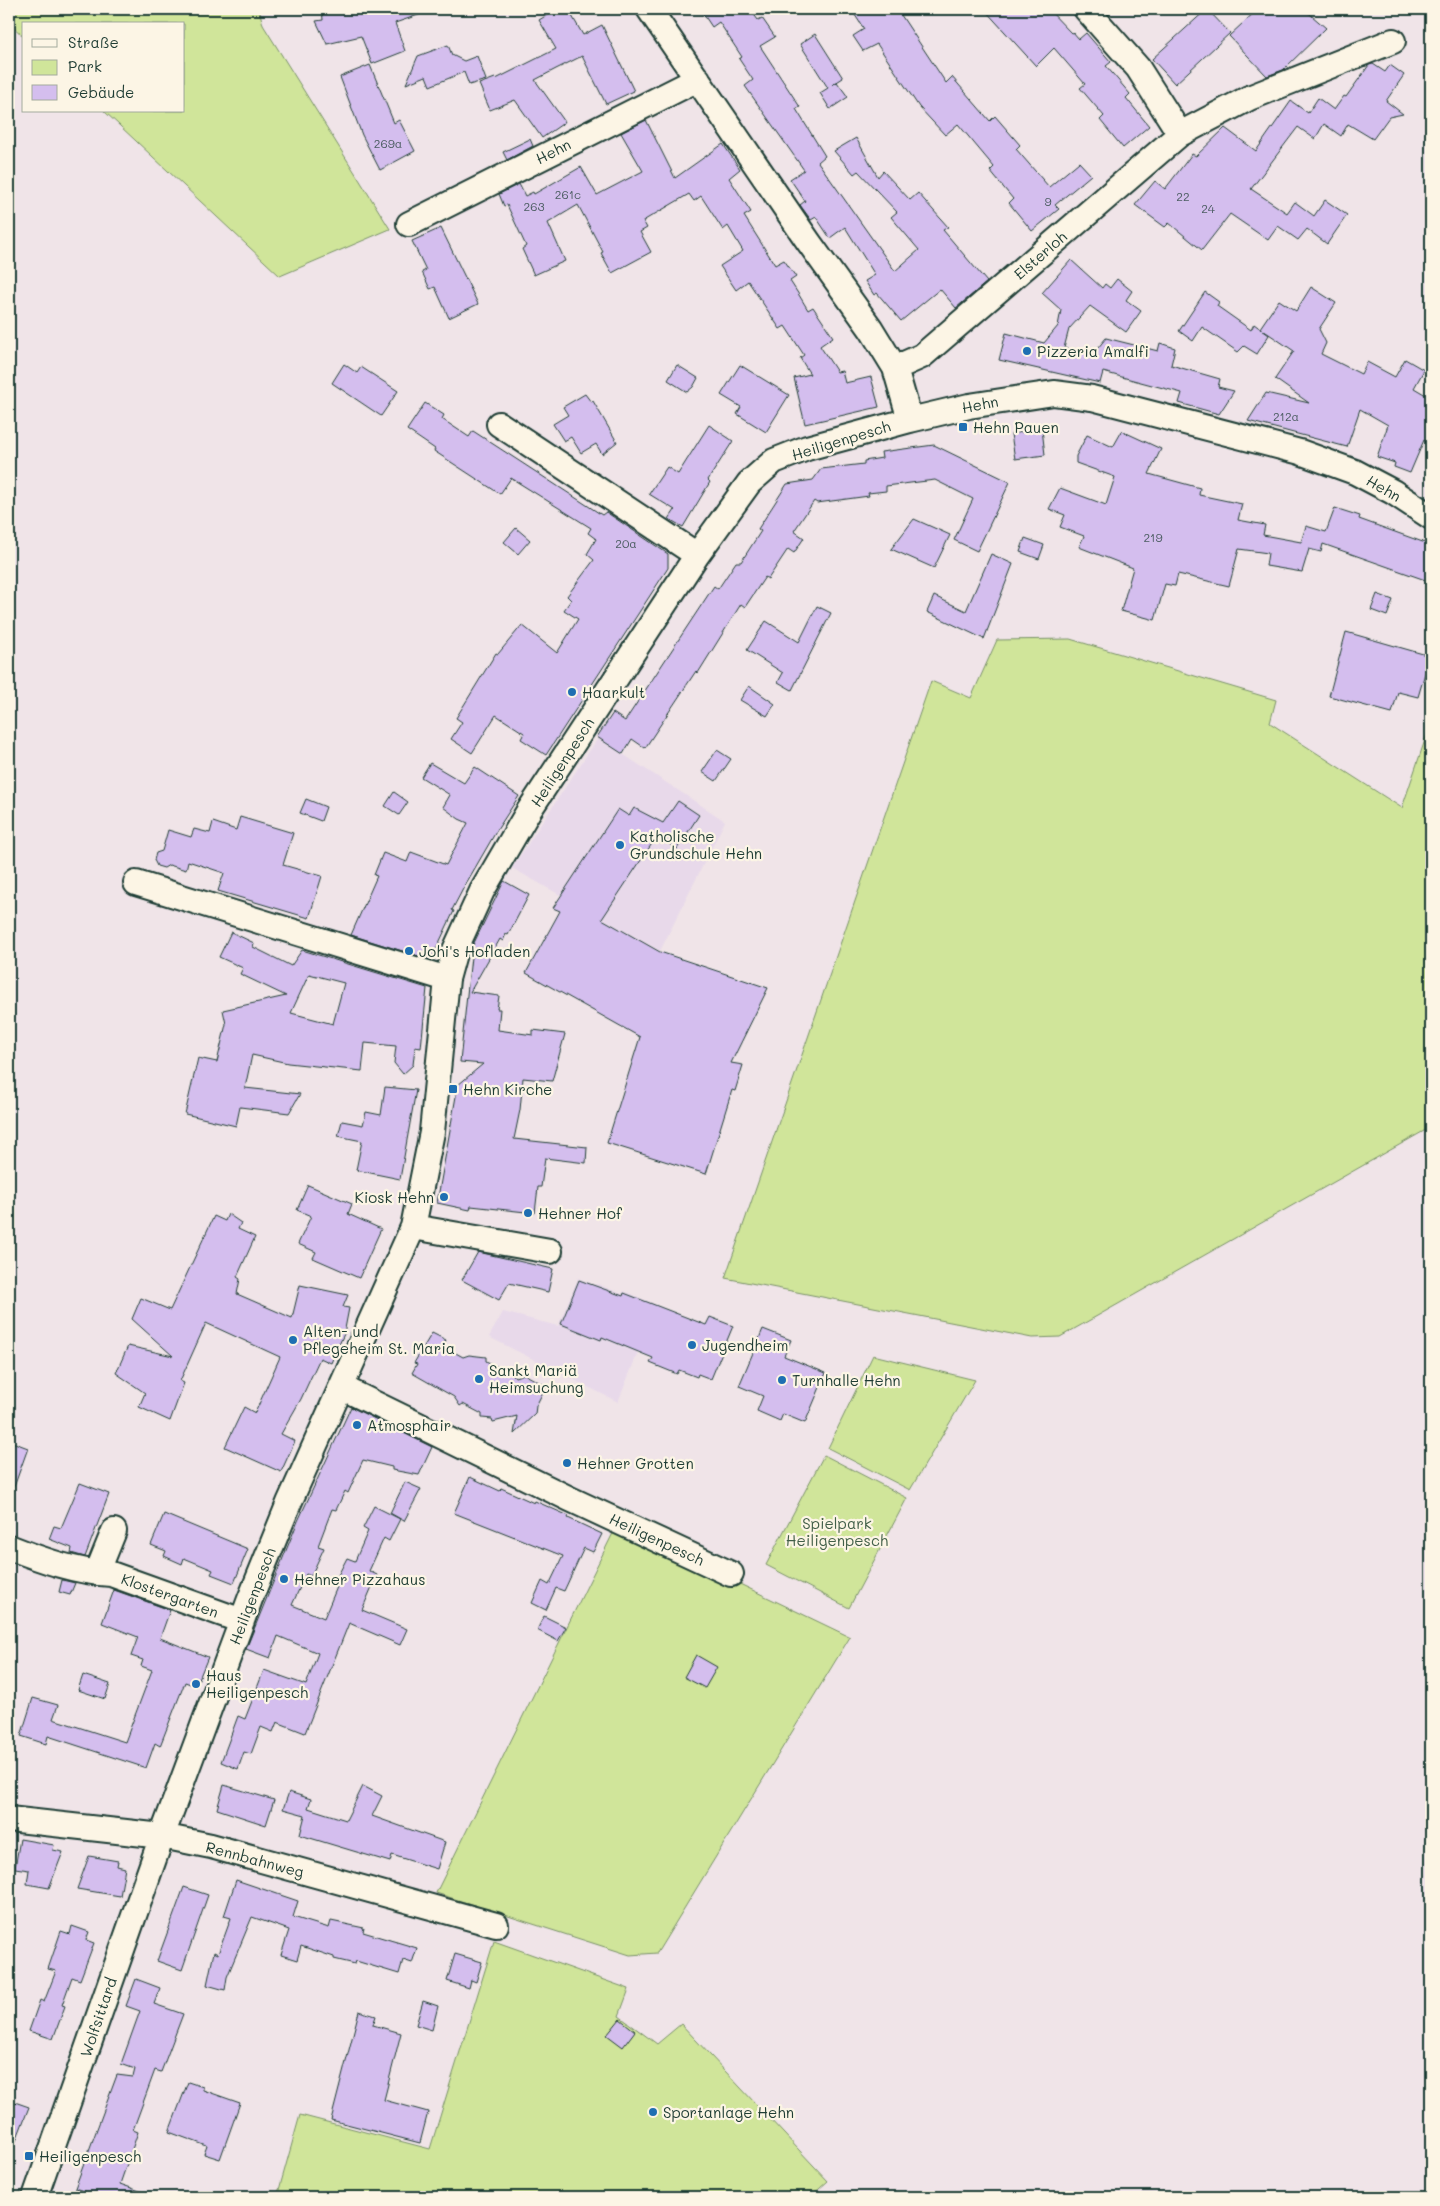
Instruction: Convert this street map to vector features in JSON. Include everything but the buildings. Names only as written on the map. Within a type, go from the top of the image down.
[{"type":"street","points":[[649,9],[808,241],[871,328],[895,368],[910,420]]},
{"type":"street","points":[[1086,9],[1138,68],[1180,134]]},
{"type":"street","name":"Elsterloh","points":[[895,368],[922,356],[1180,134],[1250,98],[1393,41]]},
{"type":"street","name":"Hehn","points":[[409,224],[698,78]]},
{"type":"street","name":"Hehn","points":[[910,420],[969,406],[1024,396],[1054,393],[1092,398],[1300,452],[1346,468],[1393,492],[1431,517]]},
{"type":"street","name":"Heiligenpesch","points":[[162,1836],[242,1621],[289,1503],[413,1226],[432,1132],[447,979],[455,950],[482,891],[514,836],[697,555],[749,483],[774,461],[807,448],[910,420]]},
{"type":"street","points":[[499,424],[697,555]]},
{"type":"street","points":[[136,883],[447,979]]},
{"type":"street","points":[[413,1226],[550,1251]]},
{"type":"street","name":"Heiligenpesch","points":[[340,1387],[570,1499],[731,1574]]},
{"type":"street","points":[[97,1573],[114,1531]]},
{"type":"street","name":"Klostergarten","points":[[9,1547],[46,1561],[97,1573],[111,1574],[145,1584],[242,1621]]},
{"type":"street","name":"Rennbahnweg","points":[[9,1820],[162,1836],[211,1846],[496,1925]]},
{"type":"street","name":"Wolfsittard","points":[[35,2197],[162,1836]]},
{"type":"shaded area","name":"Katholische Grundschule Hehn","points":[[598,738],[725,821],[660,951],[512,868]]},
{"type":"shaded area","points":[[578,1278],[622,1294],[624,1291],[657,1305],[618,1402],[489,1337],[503,1312],[558,1326]]},
{"type":"green space","points":[[9,9],[259,9],[263,25],[390,229],[280,276],[105,112],[185,112],[185,22],[22,22],[22,35],[9,23]]},
{"type":"green space","points":[[1070,639],[1276,700],[1270,723],[1402,808],[1427,734],[1431,736],[1431,1127],[1060,1337],[1032,1338],[725,1278],[931,681],[971,698],[997,640]]},
{"type":"green space","points":[[873,1355],[975,1380],[910,1490],[828,1448]]},
{"type":"green space","name":"Spielpark Heiligenpesch","points":[[824,1455],[907,1498],[849,1608],[766,1565]]},
{"type":"green space","points":[[617,1525],[850,1637],[657,1953],[630,1955],[436,1893]]},
{"type":"green space","points":[[494,1941],[629,1989],[619,2016],[657,2044],[681,2024],[828,2181],[810,2197],[277,2197],[300,2115],[430,2149]]},
{"type":"place","name":"Pizzeria Amalfi","points":[[1027,351]]},
{"type":"place","name":"Hehn Pauen","points":[[963,427]]},
{"type":"place","name":"Haarkult","points":[[572,692]]},
{"type":"place","name":"Katholische Grundschule Hehn","points":[[620,845]]},
{"type":"place","name":"Johi's Hofladen","points":[[409,951]]},
{"type":"place","name":"Hehn Kirche","points":[[453,1089]]},
{"type":"place","name":"Kiosk Hehn","points":[[444,1197]]},
{"type":"place","name":"Hehner Hof","points":[[528,1213]]},
{"type":"place","name":"Alten- und Pflegeheim St. Maria","points":[[293,1340]]},
{"type":"place","name":"Jugendheim","points":[[692,1345]]},
{"type":"place","name":"Sankt Mariä Heimsuchung","points":[[479,1379]]},
{"type":"place","name":"Turnhalle Hehn","points":[[782,1380]]},
{"type":"place","name":"Atmosphair","points":[[357,1425]]},
{"type":"place","name":"Hehner Grotten","points":[[567,1463]]},
{"type":"place","name":"Hehner Pizzahaus","points":[[284,1579]]},
{"type":"place","name":"Haus Heiligenpesch","points":[[196,1684]]},
{"type":"place","name":"Sportanlage Hehn","points":[[653,2112]]},
{"type":"place","name":"Heiligenpesch","points":[[29,2156]]}]
